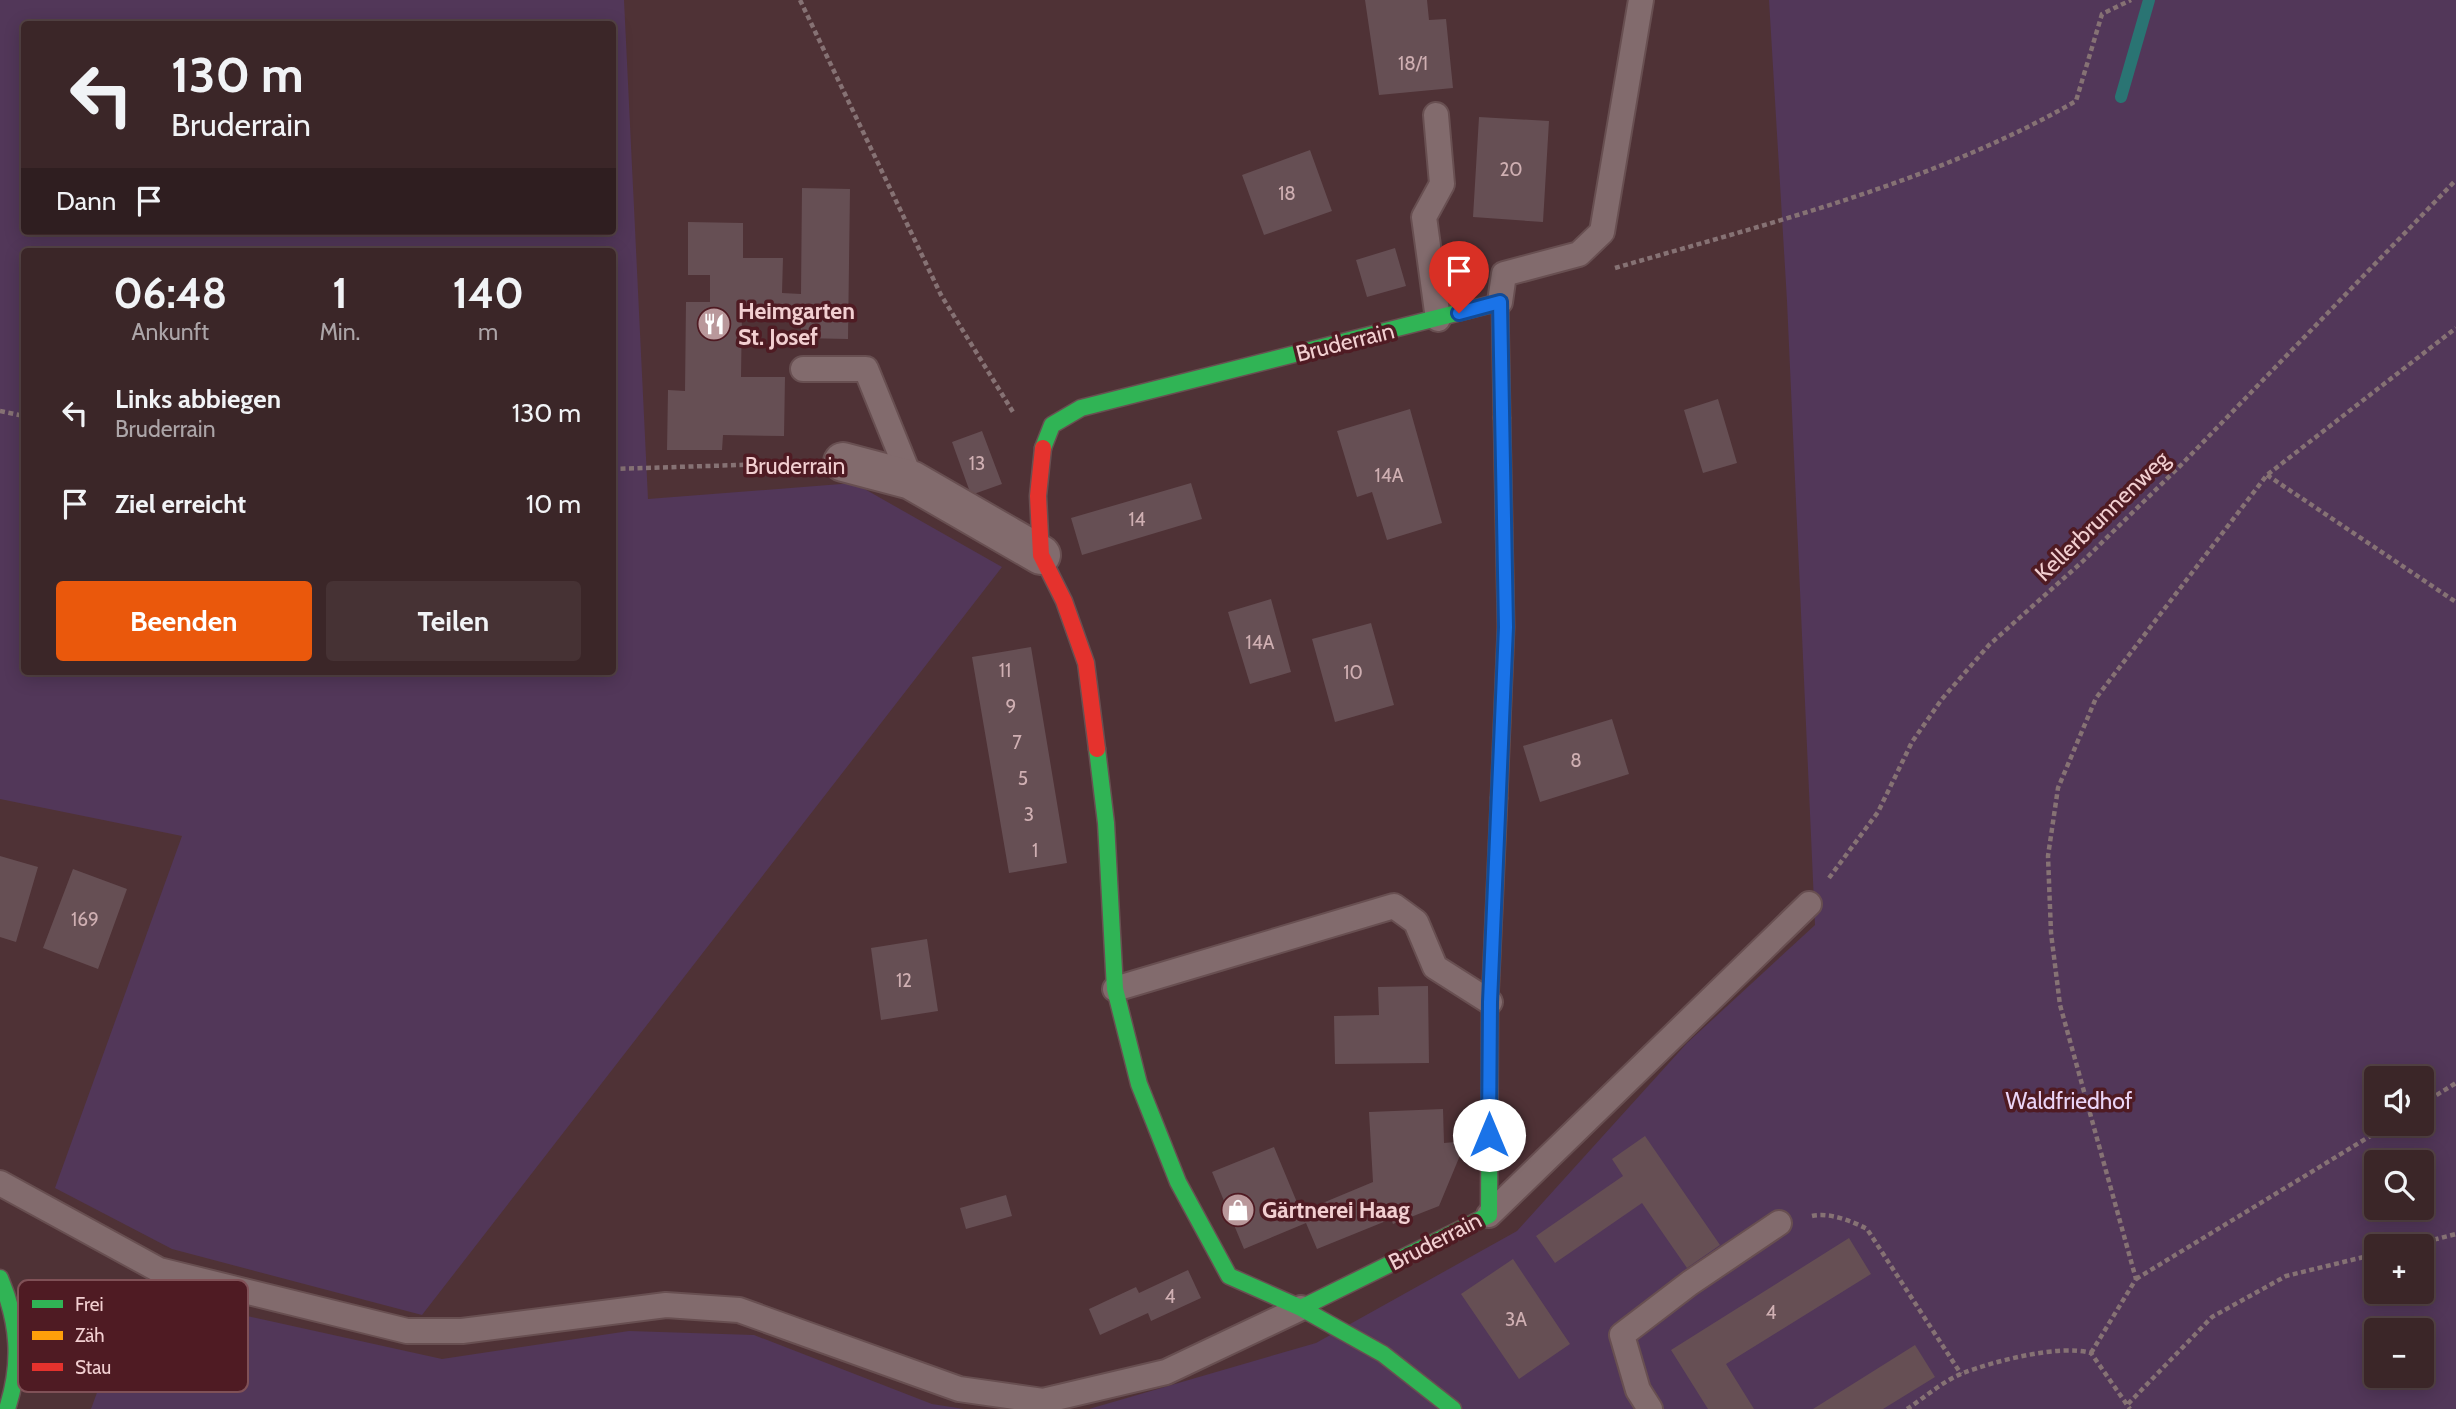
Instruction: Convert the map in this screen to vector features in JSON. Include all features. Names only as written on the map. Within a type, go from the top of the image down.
[{"type":"street","name":"Bruderrain","points":[[1500,302],[1506,627],[1490,1002],[1489,1215],[1301,1308],[1229,1276],[1178,1182],[1139,1084],[1115,989],[1107,823],[1086,663],[1064,601],[1041,555],[1038,496],[1042,448],[1052,425],[1081,408],[1500,302]]},
{"type":"street","name":"Bruderrain","points":[[843,462],[911,480],[1041,555]]},
{"type":"street","points":[[0,1278],[13,1304],[18,1331]]},
{"type":"street","points":[[1301,1308],[1383,1354],[1453,1409]]},
{"type":"street","points":[[7,1409],[18,1370]]},
{"type":"lane","points":[[1500,302],[1503,274],[1579,254],[1602,232],[1641,0]]},
{"type":"lane","points":[[1436,115],[1441,184],[1424,217],[1438,319]]},
{"type":"lane","points":[[803,369],[866,369],[911,480]]},
{"type":"lane","points":[[1489,1215],[1810,904]]},
{"type":"lane","points":[[1115,989],[1394,906],[1416,922],[1435,967],[1490,1002]]},
{"type":"lane","points":[[0,1183],[159,1270],[200,1280]]},
{"type":"lane","points":[[1650,1409],[1638,1390],[1622,1335],[1690,1283],[1779,1223]]},
{"type":"lane","points":[[248,1292],[407,1331],[462,1331],[666,1305],[739,1310],[959,1388],[1043,1401],[1166,1372],[1301,1308]]},
{"type":"path","points":[[800,0],[941,296],[1028,436],[1042,448]]},
{"type":"path","points":[[1606,271],[1832,205],[2023,132],[2076,101],[2102,15],[2131,0]]},
{"type":"path","name":"Kellerbrunnenweg","points":[[1810,904],[1878,812],[1919,731],[1942,699],[1989,645],[2082,562],[2182,464],[2456,180]]},
{"type":"path","points":[[2136,1279],[2060,1005],[2051,933],[2048,856],[2058,788],[2096,698],[2267,475],[2456,328]]},
{"type":"path","points":[[0,411],[21,415]]},
{"type":"path","name":"Bruderrain","points":[[616,470],[843,462]]},
{"type":"path","points":[[2267,475],[2456,602]]},
{"type":"path","points":[[2434,1097],[2456,1083]]},
{"type":"path","points":[[2091,1353],[2136,1279],[2370,1136]]},
{"type":"path","points":[[1779,1223],[1819,1214],[1854,1222],[1867,1229],[1961,1374]]},
{"type":"path","points":[[2434,1240],[2456,1234]]},
{"type":"path","points":[[1907,1409],[1961,1374],[2057,1349],[2075,1349],[2091,1353],[2129,1407],[2212,1317],[2286,1276],[2364,1257]]},
{"type":"green space","points":[[0,0],[624,0],[648,499],[854,483],[1002,567],[422,1315],[172,1249],[55,1188],[182,836],[0,799]]},
{"type":"green space","name":"Waldfriedhof","points":[[1769,0],[2456,0],[2456,1409],[1089,1409],[1316,1343],[1517,1231],[1687,1043],[1815,925],[1787,301]]},
{"type":"green space","points":[[248,1316],[442,1359],[629,1331],[754,1335],[932,1404],[964,1409],[91,1409],[97,1392],[248,1392]]},
{"type":"building","points":[[1365,0],[1427,0],[1429,20],[1446,19],[1453,88],[1379,95]]},
{"type":"building","points":[[1479,117],[1549,121],[1543,222],[1473,217]]},
{"type":"building","points":[[1310,150],[1332,211],[1264,235],[1242,175]]},
{"type":"building","name":"Heimgarten St. Josef","points":[[802,188],[850,189],[848,339],[801,338],[801,310],[742,309],[741,377],[785,377],[784,436],[723,435],[722,450],[667,450],[668,390],[685,391],[686,302],[710,302],[710,275],[688,275],[688,222],[743,223],[743,258],[783,258],[782,293],[801,294]]},
{"type":"building","points":[[1395,248],[1406,286],[1367,297],[1356,260]]},
{"type":"building","points":[[1718,399],[1737,463],[1703,473],[1684,410]]},
{"type":"building","points":[[1410,409],[1442,523],[1387,540],[1372,492],[1357,497],[1337,431]]},
{"type":"building","points":[[982,431],[1002,484],[971,495],[952,442]]},
{"type":"building","points":[[1191,483],[1202,519],[1082,555],[1071,518]]},
{"type":"building","points":[[1271,599],[1291,672],[1250,684],[1228,612]]},
{"type":"building","points":[[1371,623],[1394,705],[1335,722],[1312,639]]},
{"type":"building","points":[[1031,647],[1067,863],[1009,873],[972,657]]},
{"type":"building","points":[[1612,719],[1629,774],[1540,802],[1523,746]]},
{"type":"building","points":[[0,856],[38,867],[16,942],[0,937]]},
{"type":"building","points":[[73,869],[127,889],[98,969],[43,948]]},
{"type":"building","points":[[927,939],[938,1011],[881,1020],[871,948]]},
{"type":"building","points":[[1428,986],[1429,1063],[1335,1064],[1334,1016],[1379,1015],[1378,987]]},
{"type":"building","points":[[1443,1109],[1444,1143],[1466,1141],[1439,1206],[1393,1224],[1391,1219],[1317,1249],[1306,1223],[1244,1249],[1212,1172],[1274,1147],[1301,1212],[1373,1182],[1369,1112]]},
{"type":"building","points":[[1645,1136],[1720,1245],[1687,1268],[1642,1203],[1555,1263],[1536,1236],[1623,1176],[1612,1159]]},
{"type":"building","points":[[1006,1195],[1012,1216],[966,1229],[960,1208]]},
{"type":"building","points":[[1849,1238],[1871,1274],[1726,1364],[1754,1409],[1708,1409],[1671,1350]]},
{"type":"building","points":[[1513,1259],[1570,1344],[1519,1379],[1461,1294]]},
{"type":"building","points":[[1188,1270],[1201,1298],[1151,1321],[1148,1313],[1100,1335],[1089,1309],[1136,1287],[1139,1293]]},
{"type":"building","points":[[1915,1345],[1935,1377],[1883,1409],[1813,1409]]},
{"type":"waterway","points":[[2121,97],[2149,0]]},
{"type":"traffic: fast","points":[[1043,448],[1052,425],[1081,408],[1500,302],[1502,418]]},
{"type":"traffic: fast","points":[[1097,749],[1106,823],[1115,989],[1139,1084],[1178,1182],[1229,1276],[1301,1308],[1383,1354],[1453,1409]]},
{"type":"traffic: fast","points":[[1301,1308],[1489,1215],[1490,1002],[1499,798]]},
{"type":"traffic: fast","points":[[0,1278],[15,1327],[16,1343],[15,1375],[7,1409]]},
{"type":"traffic: slow","points":[[1499,798],[1506,627],[1502,418]]},
{"type":"traffic: jam","points":[[1043,448],[1038,496],[1041,555],[1064,601],[1086,663],[1097,749]]},
{"type":"place","name":"Heimgarten St. Josef","points":[[714,324]]},
{"type":"place","name":"Gärtnerei Haag","points":[[1238,1210]]},
{"type":"route","points":[[1459,313],[1500,302],[1506,627],[1490,1002],[1489,1135]]}]
